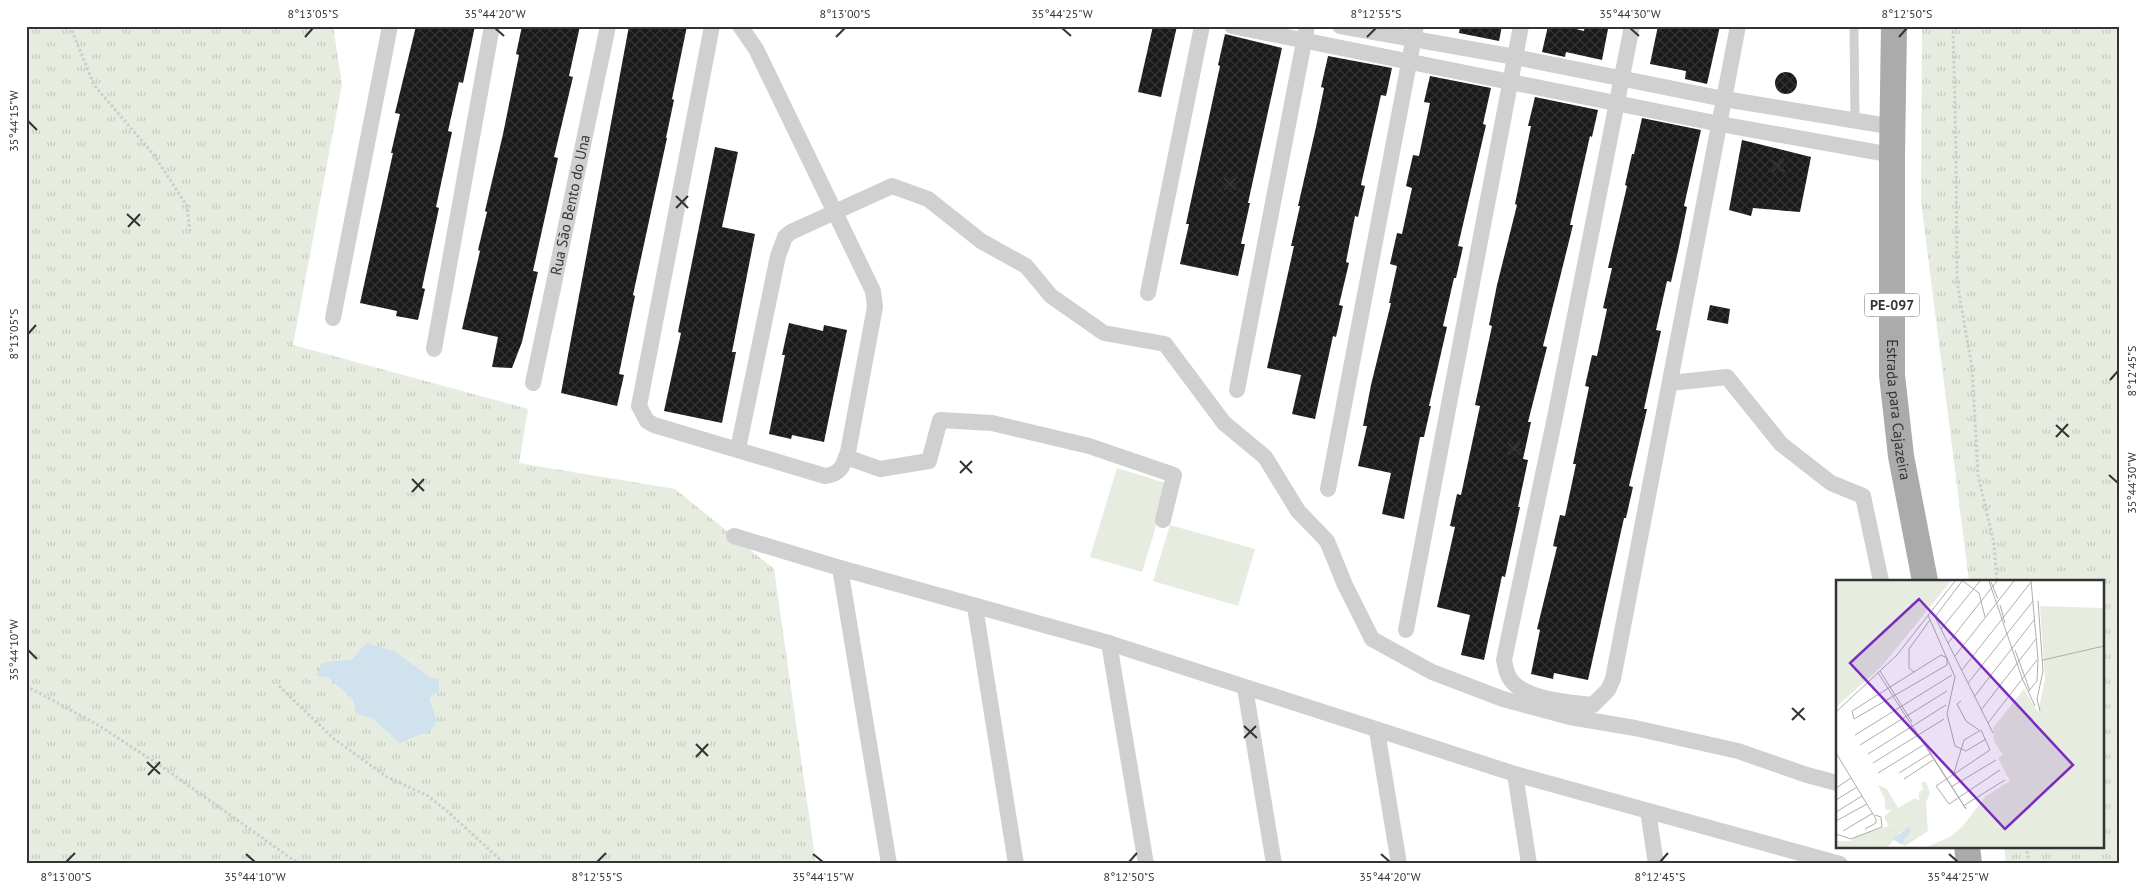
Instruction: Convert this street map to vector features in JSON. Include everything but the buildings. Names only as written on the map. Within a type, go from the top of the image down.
[{"type":"main road","name":"Estrada para Cajazeira","points":[[1894,26],[1892,375],[1901,456],[1925,580]]},
{"type":"street","points":[[333,318],[390,26]]},
{"type":"street","points":[[434,349],[492,26]]},
{"type":"street","name":"Rua São Bento do Una","points":[[533,382],[608,26]]},
{"type":"street","points":[[712,26],[639,406],[647,421],[654,425],[824,476],[839,472],[846,457],[875,307],[873,291],[756,49],[740,26]]},
{"type":"street","points":[[1148,293],[1202,26]]},
{"type":"street","points":[[1232,26],[1306,33],[1410,62],[1720,124],[1892,156]]},
{"type":"street","points":[[1340,26],[1414,33],[1515,58],[1621,79],[1724,99],[1894,127]]},
{"type":"street","points":[[1406,630],[1521,26]]},
{"type":"street","points":[[1632,26],[1504,660],[1508,675],[1521,689],[1556,700],[1593,705],[1608,690],[1613,679],[1738,26]]},
{"type":"street","points":[[1237,390],[1306,33]]},
{"type":"street","points":[[1328,489],[1414,33]]},
{"type":"street","points":[[738,449],[785,237],[791,232],[892,186],[928,199],[981,242],[1026,266],[1051,296],[1104,333],[1165,344],[1224,423],[1265,457],[1298,511],[1327,541],[1345,585],[1372,639],[1432,672],[1503,698],[1570,717],[1635,728],[1738,751],[1807,775],[1836,783]]},
{"type":"street","points":[[1670,383],[1727,377],[1781,444],[1831,483],[1863,496],[1881,580]]},
{"type":"street","points":[[846,457],[880,469],[929,461],[940,420],[992,423],[1089,446],[1174,474],[1163,520]]},
{"type":"street","points":[[734,536],[975,607],[1110,643],[1515,774],[1648,811],[1787,856],[1840,864]]},
{"type":"street","points":[[840,568],[889,864]]},
{"type":"street","points":[[975,607],[1016,864]]},
{"type":"street","points":[[1110,643],[1146,864]]},
{"type":"street","points":[[1246,688],[1274,864]]},
{"type":"street","points":[[1377,730],[1399,864]]},
{"type":"street","points":[[1515,774],[1529,864]]},
{"type":"street","points":[[1648,811],[1656,864]]},
{"type":"lane","points":[[1854,26],[1855,120]]},
{"type":"path","points":[[70,26],[94,85],[126,120],[154,155],[187,206],[190,231]]},
{"type":"path","points":[[1953,26],[1957,282],[1972,367],[1978,475],[1994,544],[1997,580]]},
{"type":"path","points":[[26,686],[98,725],[164,768],[298,864]]},
{"type":"path","points":[[279,686],[334,739],[387,778],[428,796],[505,864]]},
{"type":"path","points":[[2026,848],[2029,864]]},
{"type":"green space","points":[[26,26],[333,26],[342,84],[293,345],[528,409],[519,463],[675,489],[774,569],[816,864],[26,864]]},
{"type":"green space","points":[[1922,26],[2120,26],[2120,864],[2006,864],[2004,848],[2104,848],[2104,580],[1969,580],[1921,201]]},
{"type":"green space","points":[[1117,468],[1169,484],[1142,572],[1090,557]]},
{"type":"green space","points":[[1170,525],[1255,549],[1238,606],[1153,581]]},
{"type":"water","points":[[366,643],[394,651],[431,678],[439,679],[439,690],[429,698],[437,721],[431,730],[400,743],[372,718],[356,713],[353,699],[328,677],[316,676],[322,663],[353,659]]}]
